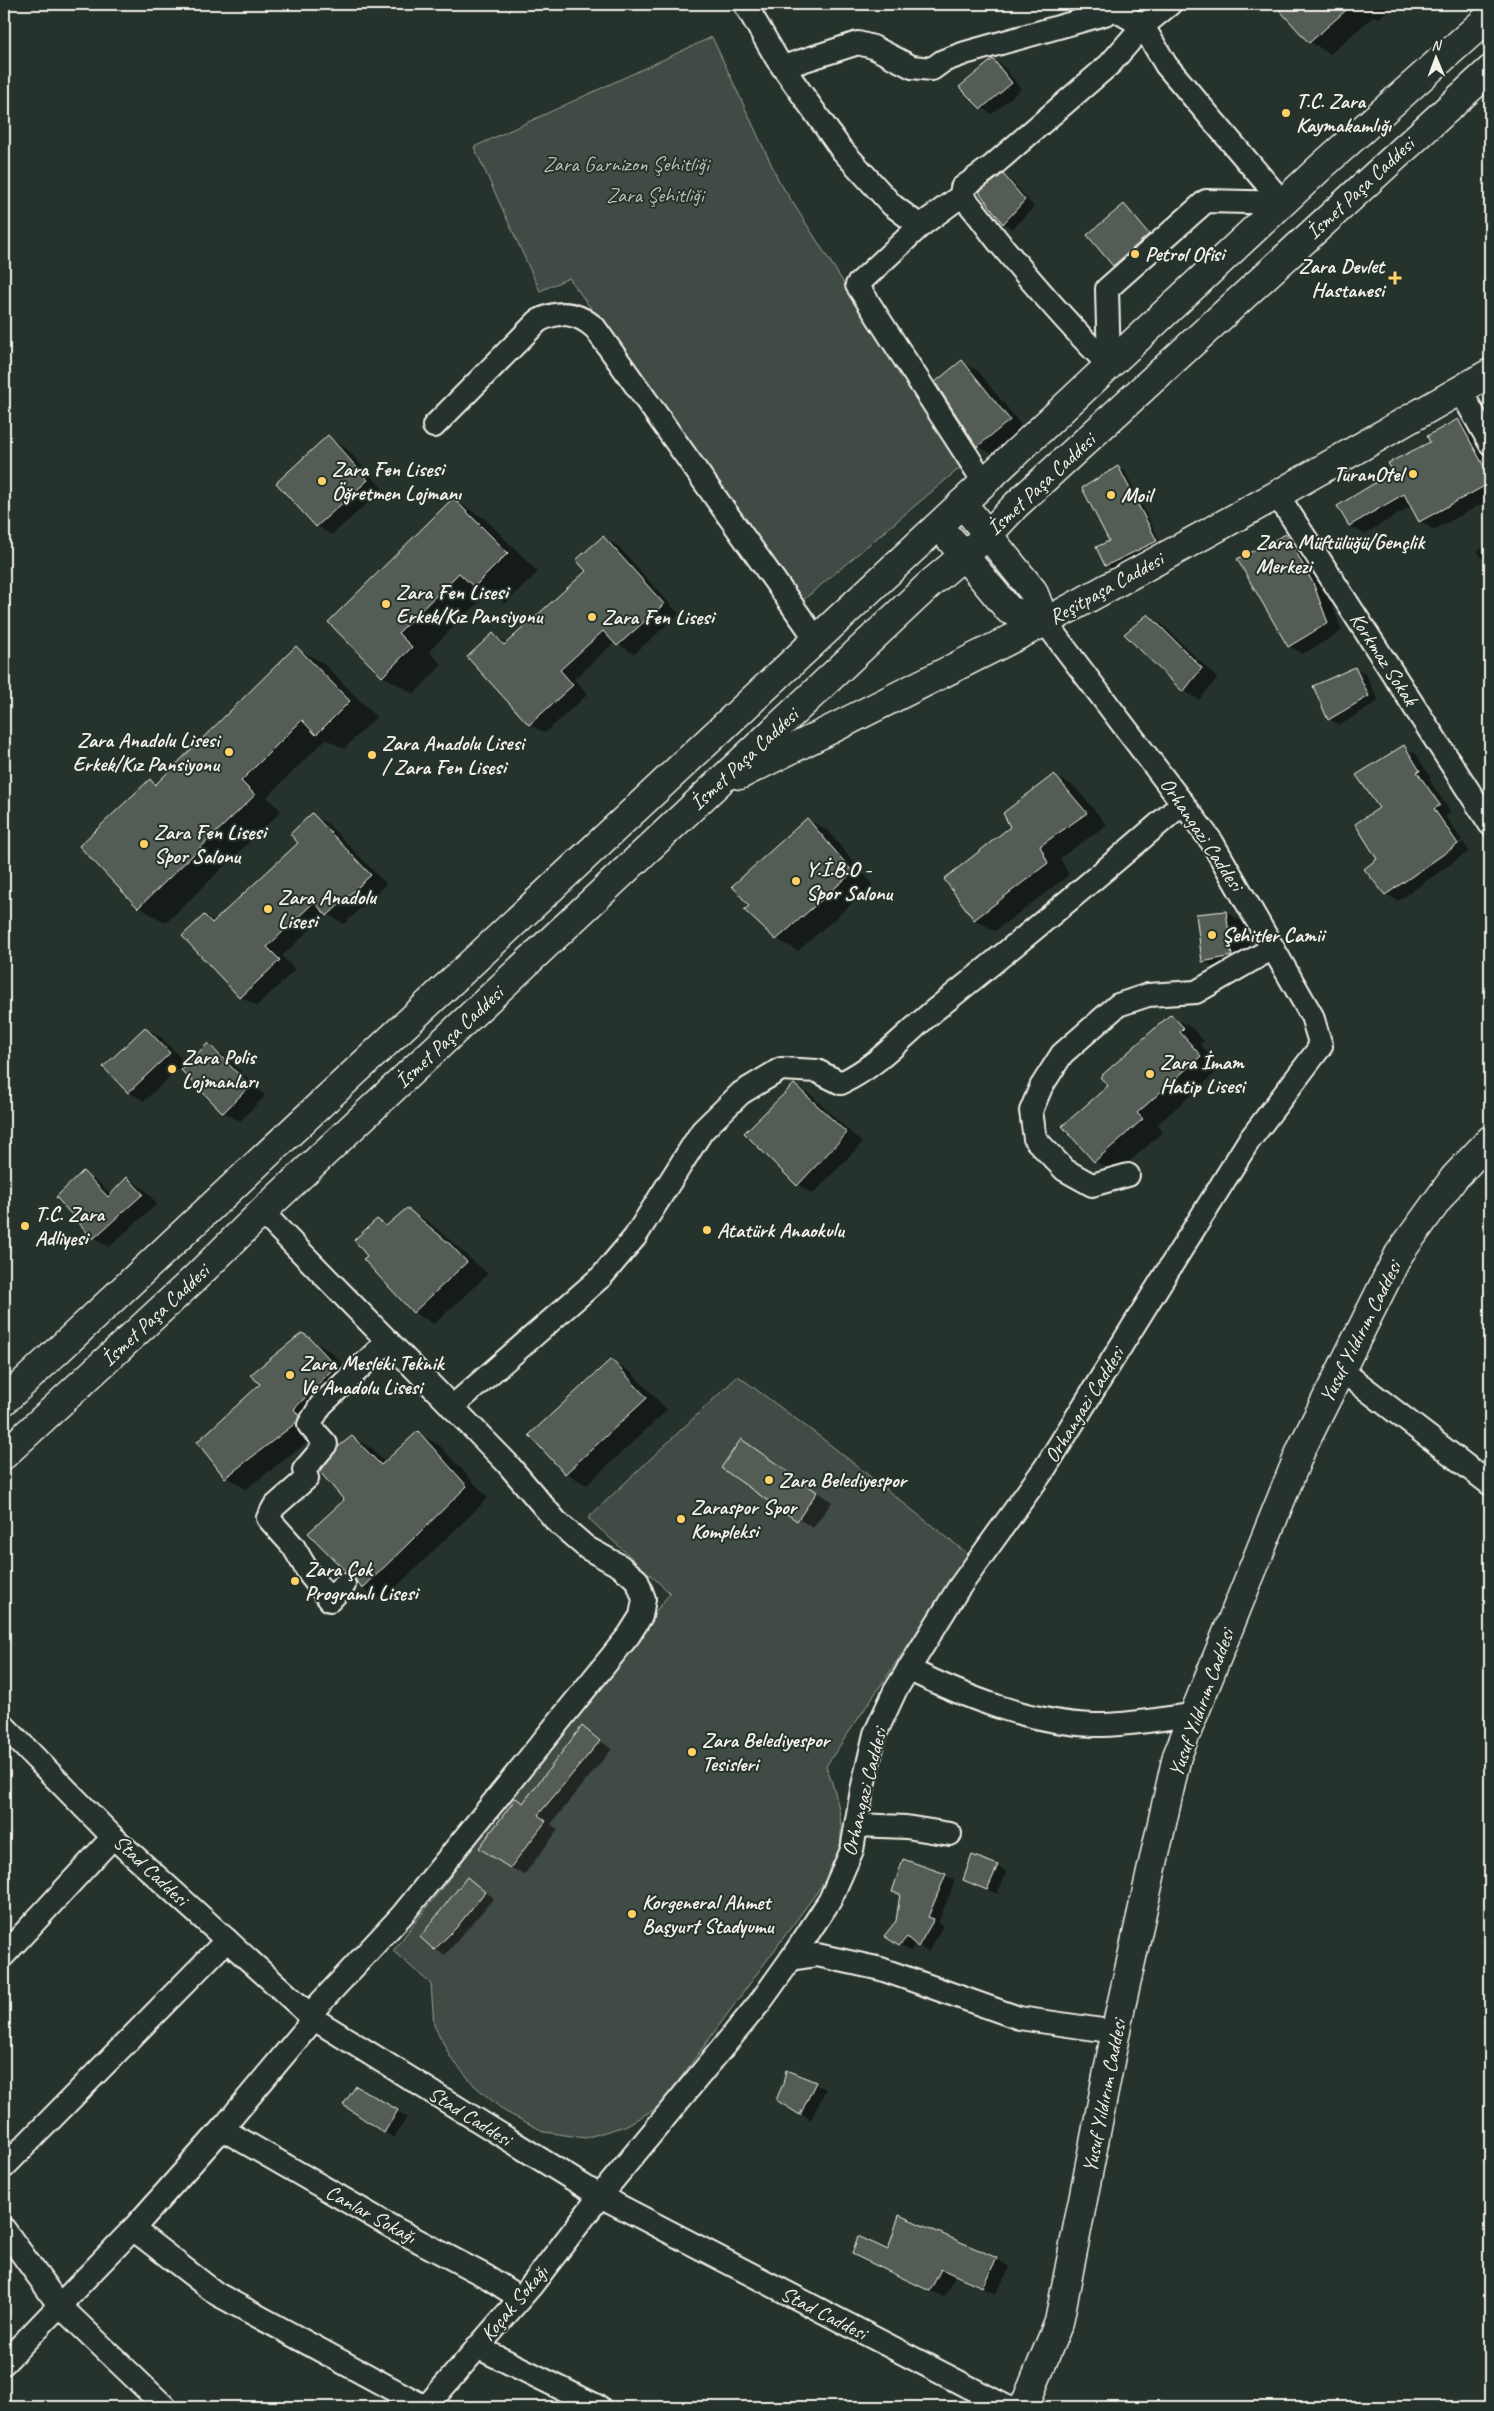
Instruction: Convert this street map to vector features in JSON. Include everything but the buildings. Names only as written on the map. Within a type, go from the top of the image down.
[{"type":"main road","name":"İsmet Paşa Caddesi","points":[[4,1401],[1109,365],[1283,203],[1490,16]]},
{"type":"main road","name":"İsmet Paşa Caddesi","points":[[4,1455],[187,1286],[262,1212],[713,788],[964,554],[988,535],[1023,498],[1490,70]]},
{"type":"main road","name":"Reşitpaşa Caddesi","points":[[713,788],[1045,622],[1275,496],[1490,373]]},
{"type":"main road","name":"Orhangazi Caddesi","points":[[962,503],[1034,591],[1045,622]]},
{"type":"main road","points":[[939,525],[1009,610],[1045,622]]},
{"type":"main road","name":"Yusuf Yıldırım Caddesi","points":[[1024,2407],[1059,2322],[1116,2032],[1177,1756],[1301,1450],[1399,1254],[1454,1178],[1490,1140]]},
{"type":"street","points":[[745,4],[783,67],[841,149],[892,205],[920,226]]},
{"type":"street","points":[[984,482],[857,285],[920,226],[961,196],[962,188],[991,167],[1110,64],[1143,26],[1170,4]]},
{"type":"street","points":[[783,67],[858,43],[873,47],[912,68],[932,69],[942,61],[965,53],[1105,14],[1114,6],[1143,26],[1166,65],[1283,203]]},
{"type":"street","points":[[961,196],[970,204],[1000,244],[1077,334],[1109,365]]},
{"type":"street","points":[[1109,365],[1107,289],[1206,201],[1283,203]]},
{"type":"street","points":[[434,426],[538,321],[556,314],[567,313],[587,320],[595,328],[816,639]]},
{"type":"street","points":[[1460,390],[1490,443]]},
{"type":"street","name":"Korkmaz Sokak","points":[[1275,496],[1286,508],[1490,824]]},
{"type":"street","name":"Orhangazi Caddesi","points":[[600,2196],[755,2008],[791,1959],[830,1900],[852,1850],[875,1734],[895,1691],[958,1589],[1045,1468],[1248,1142],[1321,1046],[1312,1016],[1212,842],[1045,622]]},
{"type":"street","points":[[452,1406],[602,1276],[635,1236],[702,1131],[741,1093],[780,1068],[817,1071],[841,1083],[861,1074],[926,1017],[1062,908],[1183,803]]},
{"type":"street","points":[[1128,1175],[1092,1186],[1065,1170],[1035,1139],[1031,1111],[1046,1079],[1062,1054],[1118,1005],[1148,995],[1196,992],[1273,948]]},
{"type":"street","points":[[4,2364],[58,2305],[133,2229],[222,2130],[311,2017],[403,1914],[629,1635],[641,1616],[644,1599],[637,1580],[620,1566],[587,1548],[556,1521],[506,1462],[262,1212]]},
{"type":"street","points":[[344,1586],[330,1600],[310,1576],[293,1546],[268,1518],[274,1507],[307,1478],[304,1470],[326,1444],[309,1425],[322,1404],[388,1341]]},
{"type":"street","points":[[1341,1370],[1490,1484]]},
{"type":"street","points":[[908,1670],[951,1690],[1036,1717],[1095,1725],[1193,1715]]},
{"type":"street","name":"Stad Caddesi","points":[[4,1726],[114,1836],[311,2017],[600,2196],[1007,2407]]},
{"type":"street","points":[[856,1825],[906,1827],[950,1834]]},
{"type":"street","points":[[4,1955],[114,1836]]},
{"type":"street","points":[[4,2167],[227,1940]]},
{"type":"street","points":[[791,1959],[817,1955],[881,1969],[1018,2018],[1116,2032]]},
{"type":"street","name":"Canlar Sokağı","points":[[222,2130],[392,2227],[489,2278],[520,2298]]},
{"type":"street","name":"Koçak Sokağı","points":[[426,2407],[520,2298],[600,2196]]},
{"type":"street","points":[[4,2229],[58,2305],[165,2407]]},
{"type":"street","points":[[133,2229],[217,2294],[426,2407]]},
{"type":"street","points":[[477,2348],[599,2407]]},
{"type":"green space","name":"Zara Şehitliği","points":[[712,37],[779,181],[961,467],[802,601],[569,278],[540,291],[474,147]]},
{"type":"green space","name":"Zara Belediyespor Tesisleri","points":[[738,1376],[819,1436],[969,1555],[826,1766],[839,1809],[841,1843],[837,1861],[825,1881],[660,2106],[625,2126],[585,2138],[545,2132],[504,2111],[475,2086],[451,2058],[434,2025],[431,1984],[393,1951],[670,1593],[588,1518]]},
{"type":"place","name":"T.C. Zara Kaymakamlığı","points":[[1286,113]]},
{"type":"place","name":"Petrol Ofisi","points":[[1135,254]]},
{"type":"place","name":"Zara Devlet Hastanesi","points":[[1395,278]]},
{"type":"place","name":"TuranOtel","points":[[1413,474]]},
{"type":"place","name":"Zara Fen Lisesi Öğretmen Lojmanı","points":[[322,481]]},
{"type":"place","name":"Moil","points":[[1111,495]]},
{"type":"place","name":"Zara Müftülüğü/Gençlik Merkezi","points":[[1246,554]]},
{"type":"place","name":"Zara Fen Lisesi Erkek/Kız Pansiyonu","points":[[386,604]]},
{"type":"place","name":"Zara Fen Lisesi","points":[[592,617]]},
{"type":"place","name":"Zara Anadolu Lisesi Erkek/Kız Pansiyonu","points":[[229,752]]},
{"type":"place","name":"Zara Anadolu Lisesi / Zara Fen Lisesi","points":[[372,755]]},
{"type":"place","name":"Zara Fen Lisesi Spor Salonu","points":[[144,844]]},
{"type":"place","name":"Y.İ.B.O - Spor Salonu","points":[[796,881]]},
{"type":"place","name":"Zara Anadolu Lisesi","points":[[268,909]]},
{"type":"place","name":"Şehitler Camii","points":[[1212,935]]},
{"type":"place","name":"Zara Polis Lojmanları","points":[[172,1069]]},
{"type":"place","name":"Zara İmam Hatip Lisesi","points":[[1150,1074]]},
{"type":"place","name":"T.C. Zara Adliyesi","points":[[25,1226]]},
{"type":"place","name":"Atatürk Anaokulu","points":[[707,1230]]},
{"type":"place","name":"Zara Mesleki Teknik Ve Anadolu Lisesi","points":[[290,1375]]},
{"type":"place","name":"Zara Belediyespor","points":[[769,1480]]},
{"type":"place","name":"Zaraspor Spor Kompleksi","points":[[681,1519]]},
{"type":"place","name":"Zara Çok Programlı Lisesi","points":[[295,1581]]},
{"type":"place","name":"Zara Belediyespor Tesisleri","points":[[692,1752]]},
{"type":"place","name":"Korgeneral Ahmet Başyurt Stadyumu","points":[[632,1914]]},
{"type":"park label","name":"Zara Garnizon Şehitliği","points":[[626,164]]}]
